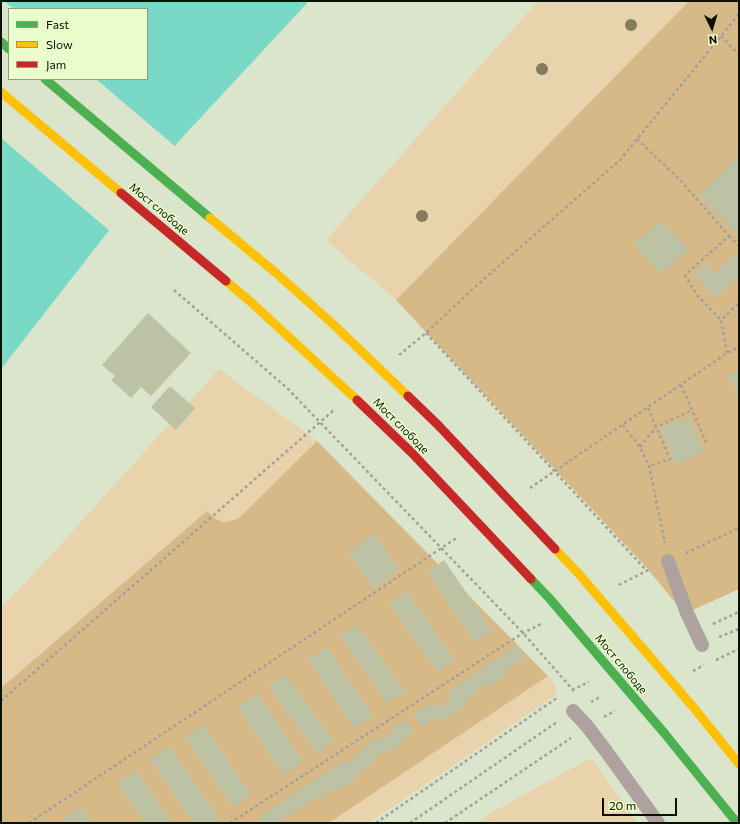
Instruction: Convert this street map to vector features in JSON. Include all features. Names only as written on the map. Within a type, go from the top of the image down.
[{"type":"highway","points":[[46,80],[276,272],[340,330],[438,425],[578,573],[694,708],[739,764]]},
{"type":"highway","name":"Мост слободе","points":[[1,92],[252,303],[346,389],[412,453],[550,599],[665,734],[737,823]]},
{"type":"lane","points":[[668,561],[687,613],[702,645]]},
{"type":"lane","points":[[573,711],[597,739],[658,823]]},
{"type":"path","points":[[721,36],[739,55]]},
{"type":"path","points":[[638,139],[680,180],[739,246]]},
{"type":"path","points":[[727,353],[721,320],[698,295],[685,275],[729,236]]},
{"type":"path","points":[[174,290],[287,388],[523,633],[577,695]]},
{"type":"path","points":[[721,320],[739,303]]},
{"type":"path","points":[[426,333],[647,571]]},
{"type":"path","points":[[555,472],[727,353],[739,347]]},
{"type":"path","points":[[681,385],[706,442]]},
{"type":"path","points":[[648,408],[670,459],[650,466]]},
{"type":"path","points":[[640,447],[656,427],[692,410]]},
{"type":"path","points":[[623,425],[640,447],[650,466],[668,561]]},
{"type":"path","points":[[612,588],[739,528]]},
{"type":"path","points":[[29,823],[441,548]]},
{"type":"path","points":[[230,823],[523,633],[544,623]]},
{"type":"path","points":[[567,693],[573,689]]},
{"type":"path","points":[[376,823],[549,702],[561,696]]},
{"type":"shaded area","points":[[538,1],[689,1],[396,300],[326,240]]},
{"type":"shaded area","points":[[689,1],[739,1],[739,589],[693,610],[678,606],[647,568],[396,300]]},
{"type":"shaded area","points":[[219,369],[317,441],[239,518],[224,522],[216,519],[207,511],[1,688],[1,608],[52,554]]},
{"type":"shaded area","points":[[317,441],[548,676],[329,823],[1,823],[1,688],[207,511],[216,519],[224,522],[239,518]]},
{"type":"shaded area","points":[[548,676],[555,684],[556,688],[556,693],[553,697],[369,823],[329,823]]},
{"type":"shaded area","points":[[591,758],[638,823],[477,823],[494,811]]},
{"type":"water","points":[[1,1],[309,1],[178,142],[1,369]]},
{"type":"pier","points":[[1,1],[4,1],[13,8],[8,8],[8,80],[97,80],[176,147],[111,232],[1,138]]},
{"type":"building","points":[[739,155],[739,236],[698,196]]},
{"type":"building","points":[[662,220],[689,250],[661,274],[634,244]]},
{"type":"building","points":[[736,253],[739,257],[739,276],[715,297],[694,274],[706,263],[714,273]]},
{"type":"building","points":[[148,313],[191,353],[151,396],[141,387],[131,398],[111,380],[115,376],[102,365]]},
{"type":"building","points":[[739,370],[739,398],[728,375]]},
{"type":"building","points":[[170,386],[195,408],[176,430],[151,407]]},
{"type":"building","points":[[689,417],[704,452],[676,464],[661,429]]},
{"type":"building","points":[[374,533],[400,570],[374,589],[348,552]]},
{"type":"building","points":[[444,560],[492,630],[475,642],[427,572]]},
{"type":"building","points":[[407,591],[455,660],[438,672],[389,603]]},
{"type":"building","points":[[357,624],[405,692],[388,704],[340,636]]},
{"type":"building","points":[[517,645],[525,657],[505,671],[507,674],[488,687],[486,684],[474,692],[476,695],[462,704],[464,707],[445,720],[443,717],[436,722],[434,718],[421,727],[413,715],[429,704],[431,707],[436,704],[438,707],[453,697],[449,691]]},
{"type":"building","points":[[327,647],[373,716],[354,728],[308,659]]},
{"type":"building","points":[[285,674],[334,741],[317,753],[268,686]]},
{"type":"building","points":[[258,693],[303,762],[283,775],[238,707]]},
{"type":"building","points":[[405,720],[414,732],[399,742],[401,745],[386,755],[384,751],[372,760],[374,763],[355,776],[356,779],[338,791],[336,788],[317,801],[314,798],[277,823],[256,823],[262,819],[260,816],[344,761],[346,764],[362,752],[360,750],[378,738],[380,741],[393,732],[391,729]]},
{"type":"building","points":[[204,725],[251,795],[233,807],[186,737]]},
{"type":"building","points":[[169,746],[219,818],[212,823],[193,823],[150,759]]},
{"type":"building","points":[[136,770],[171,823],[144,823],[117,782]]},
{"type":"building","points":[[81,807],[92,823],[63,823],[61,820]]},
{"type":"traffic: fast","points":[[1,42],[8,48]]},
{"type":"traffic: fast","points":[[46,80],[210,218]]},
{"type":"traffic: fast","points":[[531,579],[550,599],[665,734],[737,823]]},
{"type":"traffic: slow","points":[[1,92],[121,193]]},
{"type":"traffic: slow","points":[[210,218],[276,273],[334,325],[408,396]]},
{"type":"traffic: slow","points":[[226,281],[357,400]]},
{"type":"traffic: slow","points":[[555,549],[578,573],[694,708],[739,764]]},
{"type":"traffic: jam","points":[[121,193],[226,281]]},
{"type":"traffic: jam","points":[[408,396],[438,425],[555,549]]},
{"type":"traffic: jam","points":[[357,400],[412,453],[531,579]]}]
